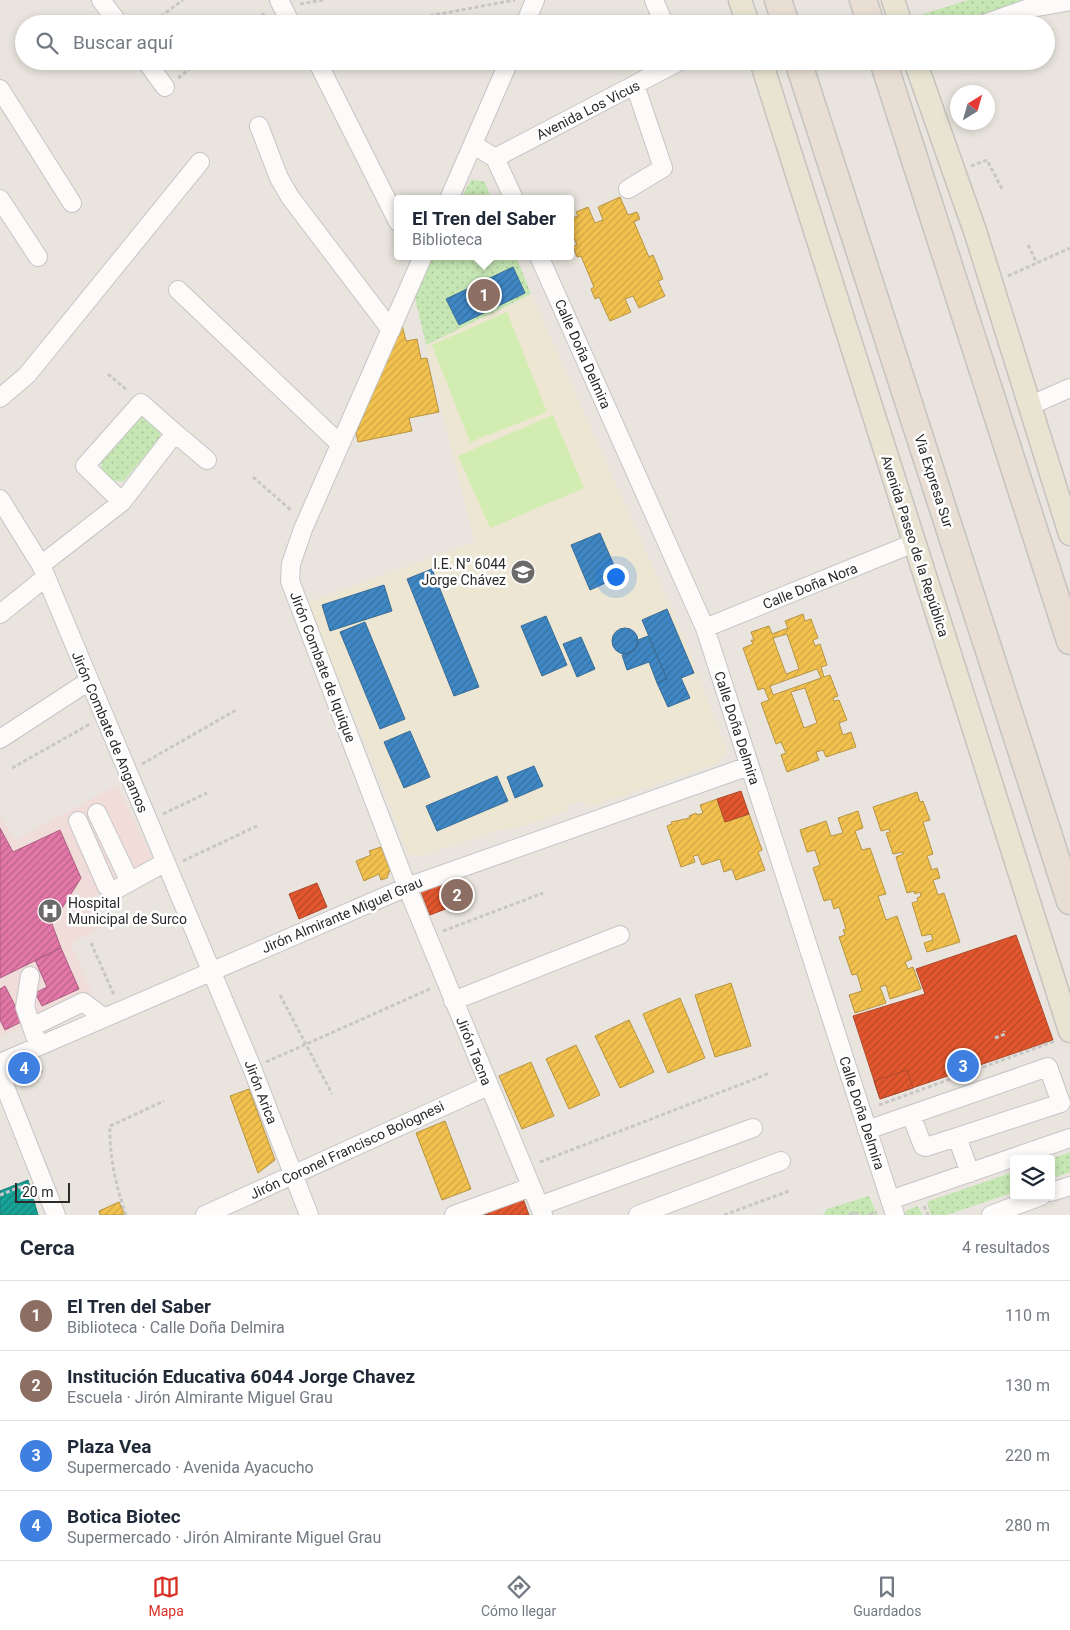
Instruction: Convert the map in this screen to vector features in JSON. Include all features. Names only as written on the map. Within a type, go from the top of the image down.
[{"type":"highway","points":[[778,0],[783,15]]},
{"type":"highway","points":[[863,0],[868,15]]},
{"type":"highway","name":"Via Expresa Sur","points":[[801,70],[1070,901]]},
{"type":"highway","points":[[886,70],[1070,641]]},
{"type":"main road","points":[[740,0],[745,15]]},
{"type":"main road","name":"Avenida Paseo de la República","points":[[764,70],[914,543],[1066,1035]]},
{"type":"main road","points":[[918,70],[976,234],[1070,534]]},
{"type":"street","points":[[101,0],[112,15]]},
{"type":"street","points":[[278,0],[286,15]]},
{"type":"street","points":[[528,15],[534,0]]},
{"type":"street","points":[[654,0],[660,15]]},
{"type":"street","points":[[1009,15],[1026,9],[1070,0]]},
{"type":"street","points":[[153,70],[165,87]]},
{"type":"street","points":[[322,70],[394,214]]},
{"type":"street","points":[[452,195],[505,70]]},
{"type":"street","name":"Avenida Los Vicus","points":[[496,158],[663,70]]},
{"type":"street","points":[[628,189],[663,168],[634,86]]},
{"type":"street","points":[[0,90],[72,204]]},
{"type":"street","points":[[259,126],[279,178],[290,197],[391,330]]},
{"type":"street","points":[[474,144],[496,158],[512,195]]},
{"type":"street","points":[[0,398],[28,375],[200,162]]},
{"type":"street","points":[[0,199],[38,257]]},
{"type":"street","name":"Jirón Combate de Iquique","points":[[407,887],[290,581],[291,564],[305,523],[391,330],[420,260]]},
{"type":"street","name":"Calle Doña Delmira","points":[[541,260],[705,628],[867,1130],[888,1209]]},
{"type":"street","points":[[178,290],[340,444]]},
{"type":"street","points":[[1029,406],[1070,388]]},
{"type":"street","points":[[122,502],[85,466],[142,403],[206,460]]},
{"type":"street","points":[[0,614],[43,571],[122,502],[175,433]]},
{"type":"street","name":"Jirón Combate de Angamos","points":[[0,499],[43,571],[165,866],[211,970]]},
{"type":"street","name":"Calle Doña Nora","points":[[705,628],[914,543]]},
{"type":"street","points":[[0,739],[89,681]]},
{"type":"street","name":"Jirón Almirante Miguel Grau","points":[[0,1062],[407,887],[749,766]]},
{"type":"street","points":[[97,813],[130,882]]},
{"type":"street","points":[[78,821],[108,887],[114,890],[165,866]]},
{"type":"street","name":"Jirón Tacna","points":[[407,887],[541,1210]]},
{"type":"street","points":[[453,1001],[620,935]]},
{"type":"street","name":"Jirón Arica","points":[[211,970],[252,1068],[309,1215]]},
{"type":"street","points":[[30,976],[25,1007],[39,1046]]},
{"type":"street","points":[[32,1026],[83,1002],[103,1017]]},
{"type":"street","points":[[867,1130],[910,1115],[1048,1067],[1061,1103],[926,1147],[923,1146],[910,1115]]},
{"type":"street","points":[[0,1074],[56,1215]]},
{"type":"street","name":"Jirón Coronel Francisco Bolognesi","points":[[205,1215],[488,1086]]},
{"type":"street","points":[[541,1210],[753,1128]]},
{"type":"street","points":[[957,1137],[970,1173]]},
{"type":"street","points":[[888,1209],[970,1173],[1070,1138]]},
{"type":"street","points":[[638,1215],[781,1161]]},
{"type":"street","points":[[1055,1191],[1070,1186]]},
{"type":"street","points":[[454,1215],[531,1187]]},
{"type":"street","points":[[991,1215],[1030,1200]]},
{"type":"path","points":[[162,15],[183,0]]},
{"type":"path","points":[[435,15],[518,0]]},
{"type":"path","points":[[165,87],[188,70]]},
{"type":"path","points":[[971,166],[987,160],[1003,191]]},
{"type":"path","points":[[1028,246],[1037,263]]},
{"type":"path","points":[[991,283],[1070,248]]},
{"type":"path","points":[[108,374],[142,403]]},
{"type":"path","points":[[253,477],[305,523]]},
{"type":"path","points":[[127,773],[236,710]]},
{"type":"path","points":[[12,768],[103,716]]},
{"type":"path","points":[[147,822],[207,793]]},
{"type":"path","points":[[165,866],[259,825]]},
{"type":"path","points":[[427,937],[543,893]]},
{"type":"path","points":[[90,943],[121,1010]]},
{"type":"path","points":[[252,1068],[445,982]]},
{"type":"path","points":[[280,995],[332,1094]]},
{"type":"path","points":[[995,1038],[1005,1034],[1004,1031]]},
{"type":"path","points":[[879,1105],[1066,1035]]},
{"type":"path","points":[[523,1168],[770,1073]]},
{"type":"path","points":[[126,1215],[118,1195],[109,1140],[110,1126],[164,1101]]},
{"type":"path","points":[[0,1194],[42,1179]]},
{"type":"path","points":[[724,1215],[789,1191]]},
{"type":"path","points":[[869,1215],[888,1209]]},
{"type":"path","points":[[849,1215],[854,1212],[860,1215]]},
{"type":"shaded area","name":"I.E. N° 6044 Jorge Chávez","points":[[531,294],[683,635],[727,751],[719,763],[589,807],[581,801],[569,805],[567,811],[524,826],[499,830],[420,856],[409,855],[364,739],[307,603],[475,542],[426,345]]},
{"type":"shaded area","name":"Hospital Municipal de Surco","points":[[117,785],[157,867],[93,897],[106,924],[71,944],[92,993],[0,1037],[0,814],[15,840]]},
{"type":"green space","points":[[968,0],[1053,0],[1001,15],[920,15]]},
{"type":"green space","points":[[471,180],[484,181],[490,195],[463,195]]},
{"type":"green space","points":[[430,260],[518,260],[531,294],[426,345],[414,293]]},
{"type":"green space","points":[[507,312],[547,412],[470,442],[432,345]]},
{"type":"green space","points":[[553,415],[584,488],[490,528],[458,456]]},
{"type":"green space","points":[[141,418],[149,420],[158,427],[160,438],[124,481],[115,481],[104,473],[101,460]]},
{"type":"green space","points":[[1070,1152],[1070,1172],[1055,1178],[1055,1158]]},
{"type":"green space","points":[[1010,1173],[1010,1193],[947,1215],[931,1215],[927,1203]]},
{"type":"green space","points":[[869,1196],[877,1215],[823,1215],[827,1209]]},
{"type":"green space","points":[[917,1206],[923,1215],[904,1215],[906,1211]]},
{"type":"building: Viviendas","points":[[620,197],[628,215],[637,212],[640,219],[634,222],[649,257],[653,255],[663,279],[658,281],[665,296],[639,308],[633,296],[625,299],[631,312],[610,321],[599,297],[595,299],[591,289],[594,287],[581,256],[577,257],[574,249],[574,246],[577,245],[574,238],[574,218],[578,216],[576,212],[588,207],[595,223],[603,220],[598,207]]},
{"type":"building: Viviendas","points":[[402,325],[406,341],[417,339],[421,359],[427,358],[439,412],[409,418],[412,431],[358,442],[356,433]]},
{"type":"building: Viviendas","points":[[803,614],[805,621],[811,619],[818,638],[813,640],[815,646],[820,644],[827,665],[821,667],[824,677],[830,675],[838,696],[833,698],[834,701],[839,700],[847,720],[839,723],[843,735],[851,732],[856,747],[826,757],[823,750],[816,752],[819,760],[787,772],[781,755],[786,753],[781,742],[776,744],[761,703],[769,700],[764,688],[758,690],[743,648],[753,644],[751,640],[754,640],[751,632],[769,626],[772,634],[788,628],[785,621]],"holes":[[[787,634],[799,669],[786,674],[773,638]],[[805,688],[817,723],[804,728],[791,692]]]},
{"type":"building: Viviendas","points":[[817,669],[821,678],[773,695],[770,686]]},
{"type":"building: Viviendas","points":[[917,792],[920,802],[923,801],[930,820],[923,822],[933,854],[927,856],[932,870],[937,868],[940,878],[933,880],[938,895],[944,893],[960,942],[927,952],[924,943],[933,940],[931,934],[922,936],[912,903],[918,901],[917,898],[921,896],[920,892],[915,894],[914,891],[907,893],[896,857],[903,854],[903,852],[893,854],[886,833],[890,832],[889,829],[881,831],[873,807]]},
{"type":"building: Viviendas","points":[[717,799],[725,822],[749,814],[762,850],[758,852],[765,870],[736,880],[732,869],[724,872],[720,859],[702,865],[698,855],[693,856],[695,862],[681,867],[667,826],[672,824],[671,822],[690,818],[689,816],[696,813],[697,815],[703,813],[700,805]]},
{"type":"building: Viviendas","points":[[858,811],[863,828],[855,831],[862,850],[870,848],[886,894],[878,896],[886,920],[897,916],[912,959],[905,962],[908,969],[913,967],[921,989],[890,999],[886,985],[880,987],[886,1003],[855,1013],[849,995],[862,991],[857,974],[852,975],[839,937],[845,935],[843,930],[846,929],[839,907],[834,909],[831,899],[824,901],[813,868],[820,865],[815,850],[807,852],[800,830],[826,821],[831,836],[843,833],[838,818]]},
{"type":"building: Viviendas","points":[[381,847],[390,870],[387,878],[381,880],[379,874],[364,881],[356,861],[371,855],[369,851]]},
{"type":"building: Viviendas","points":[[731,983],[751,1046],[715,1057],[695,995]]},
{"type":"building: Viviendas","points":[[680,998],[705,1058],[668,1073],[643,1014]]},
{"type":"building: Viviendas","points":[[629,1020],[654,1072],[620,1088],[595,1036]]},
{"type":"building: Viviendas","points":[[576,1045],[600,1095],[569,1109],[546,1059]]},
{"type":"building: Viviendas","points":[[531,1062],[554,1116],[522,1129],[499,1076]]},
{"type":"building: Viviendas","points":[[249,1089],[275,1160],[258,1173],[230,1096]]},
{"type":"building: Viviendas","points":[[445,1121],[471,1189],[442,1200],[416,1133]]},
{"type":"building: Viviendas","points":[[119,1202],[125,1215],[100,1215],[99,1211]]},
{"type":"building: Comercios","points":[[741,791],[749,814],[725,822],[717,799]]},
{"type":"building: Comercios","points":[[456,875],[466,901],[430,915],[420,889]]},
{"type":"building: Comercios","points":[[317,883],[327,907],[299,919],[289,894]]},
{"type":"building: Comercios","points":[[1016,935],[1053,1040],[880,1099],[853,1016],[925,994],[916,969]]},
{"type":"building: Comercios","points":[[34,1054],[42,1072],[13,1083],[6,1065]]},
{"type":"building: Comercios","points":[[907,1070],[913,1088],[880,1099],[874,1081]]},
{"type":"building: Comercios","points":[[521,1193],[529,1215],[477,1215]]},
{"type":"building: Escuelas","points":[[513,267],[525,293],[459,325],[446,299]]},
{"type":"building: Escuelas","points":[[600,533],[619,577],[590,590],[571,545]]},
{"type":"building: Escuelas","points":[[432,569],[479,687],[454,696],[407,579]]},
{"type":"building: Escuelas","points":[[384,585],[392,611],[330,631],[322,605]]},
{"type":"building: Escuelas","points":[[667,609],[694,673],[681,678],[690,698],[668,707],[657,683],[667,679],[642,620]]},
{"type":"building: Escuelas","points":[[546,616],[567,665],[542,676],[521,626]]},
{"type":"building: Escuelas","points":[[365,622],[405,719],[380,729],[340,632]]},
{"type":"building: Escuelas","points":[[625,628],[634,632],[638,641],[634,650],[625,654],[616,650],[612,641],[616,632]]},
{"type":"building: Escuelas","points":[[648,636],[667,679],[657,683],[649,662],[627,670],[622,655],[635,650],[638,640]]},
{"type":"building: Escuelas","points":[[581,637],[595,669],[577,677],[563,644]]},
{"type":"building: Escuelas","points":[[410,731],[430,777],[404,788],[384,742]]},
{"type":"building: Escuelas","points":[[534,766],[543,786],[515,798],[507,777]]},
{"type":"building: Escuelas","points":[[497,776],[508,801],[437,831],[426,806]]},
{"type":"building: Salud","points":[[0,828],[13,852],[60,830],[81,878],[52,924],[61,948],[0,978]]},
{"type":"building: Salud","points":[[61,948],[79,989],[42,1006],[35,993],[47,987],[35,960]]},
{"type":"building: Salud","points":[[5,986],[23,1021],[5,1030],[0,1020],[0,989]]},
{"type":"building: Público","points":[[28,1180],[38,1215],[0,1215],[0,1191]]},
{"type":"place","name":"El Tren del Saber","points":[[484,295]]},
{"type":"place","name":"I.E. N° 6044 Jorge Chávez","points":[[523,572]]},
{"type":"place","name":"Institución Educativa 6044 Jorge Chavez","points":[[457,895]]},
{"type":"place","name":"Hospital Municipal de Surco","points":[[50,911]]},
{"type":"place","name":"Plaza Vea","points":[[963,1066]]},
{"type":"place","name":"Botica Biotec","points":[[24,1068]]}]
